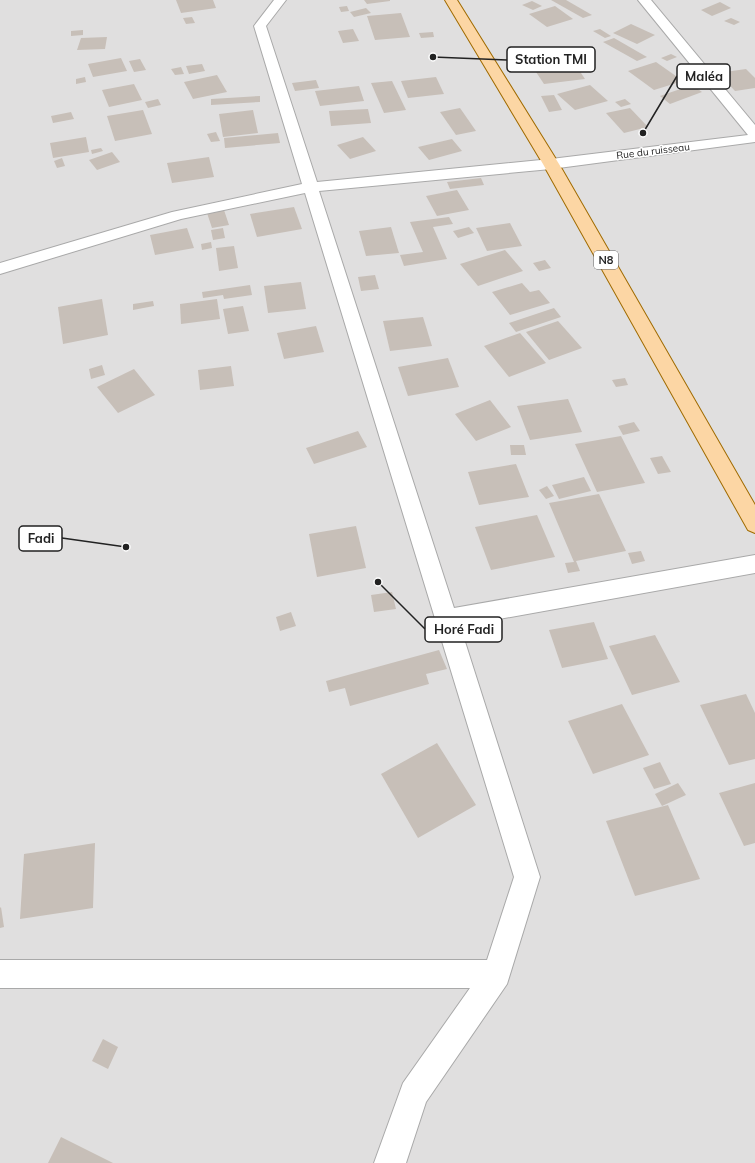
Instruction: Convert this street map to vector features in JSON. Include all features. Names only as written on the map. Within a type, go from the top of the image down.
[{"type":"main road","name":"N8","points":[[451,0],[551,164],[755,524]]},
{"type":"street","points":[[280,0],[260,26],[527,877],[497,974],[414,1094],[390,1163]]},
{"type":"street","points":[[644,0],[755,134]]},
{"type":"street","name":"Rue du ruisseau","points":[[0,269],[178,215],[311,187],[551,164],[755,138]]},
{"type":"street","points":[[446,619],[755,564]]},
{"type":"street","points":[[0,974],[497,974]]},
{"type":"shaded area","points":[[0,0],[755,0],[755,1163],[0,1163]]},
{"type":"building","points":[[176,0],[213,0],[216,8],[181,13]]},
{"type":"building","points":[[364,0],[390,0],[390,1],[367,4]]},
{"type":"building","points":[[551,0],[566,0],[592,15],[583,18]]},
{"type":"building","points":[[532,1],[542,6],[533,10],[522,5]]},
{"type":"building","points":[[720,2],[731,8],[712,16],[701,10]]},
{"type":"building","points":[[347,6],[349,11],[341,12],[339,7]]},
{"type":"building","points":[[555,6],[573,19],[547,27],[529,14]]},
{"type":"building","points":[[366,8],[371,13],[354,17],[350,12]]},
{"type":"building","points":[[401,13],[410,37],[375,40],[367,16]]},
{"type":"building","points":[[192,17],[195,23],[186,24],[183,18]]},
{"type":"building","points":[[731,18],[740,22],[734,25],[724,21]]},
{"type":"building","points":[[631,24],[655,35],[637,44],[613,33]]},
{"type":"building","points":[[353,29],[359,41],[343,43],[338,31]]},
{"type":"building","points":[[600,29],[611,36],[605,38],[593,31]]},
{"type":"building","points":[[83,30],[83,35],[71,36],[71,31]]},
{"type":"building","points":[[433,32],[434,37],[421,38],[419,33]]},
{"type":"building","points":[[107,37],[105,49],[77,50],[81,38]]},
{"type":"building","points":[[614,38],[647,57],[637,61],[603,42]]},
{"type":"building","points":[[671,54],[677,57],[667,61],[661,58]]},
{"type":"building","points":[[121,58],[127,71],[93,77],[88,64]]},
{"type":"building","points":[[140,59],[146,70],[134,72],[129,61]]},
{"type":"building","points":[[656,62],[683,81],[654,90],[628,71]]},
{"type":"building","points":[[202,64],[205,71],[189,74],[186,66]]},
{"type":"building","points":[[575,64],[585,79],[544,84],[534,69]]},
{"type":"building","points":[[181,67],[184,74],[175,75],[171,69]]},
{"type":"building","points":[[746,69],[755,78],[755,88],[735,91],[718,73]]},
{"type":"building","points":[[217,75],[227,92],[193,99],[184,82]]},
{"type":"building","points":[[85,77],[86,82],[76,84],[76,79]]},
{"type":"building","points":[[436,77],[444,94],[408,98],[401,81]]},
{"type":"building","points":[[316,80],[319,88],[295,91],[292,83]]},
{"type":"building","points":[[392,81],[406,110],[384,113],[371,83]]},
{"type":"building","points":[[134,84],[142,100],[109,107],[102,90]]},
{"type":"building","points":[[590,85],[608,101],[575,110],[557,94]]},
{"type":"building","points":[[692,85],[702,92],[670,104],[660,96]]},
{"type":"building","points":[[359,86],[364,101],[320,106],[315,91]]},
{"type":"building","points":[[554,95],[562,110],[549,112],[541,96]]},
{"type":"building","points":[[260,96],[260,102],[211,105],[211,99]]},
{"type":"building","points":[[158,99],[161,105],[148,108],[145,102]]},
{"type":"building","points":[[625,99],[631,104],[621,107],[615,102]]},
{"type":"building","points":[[460,108],[476,131],[456,135],[440,112]]},
{"type":"building","points":[[630,108],[648,127],[624,133],[606,113]]},
{"type":"building","points":[[368,109],[371,123],[331,126],[329,111]]},
{"type":"building","points":[[143,110],[152,134],[115,141],[107,116]]},
{"type":"building","points":[[253,110],[258,133],[223,137],[219,114]]},
{"type":"building","points":[[71,112],[74,119],[53,123],[51,116]]},
{"type":"building","points":[[216,132],[220,141],[211,142],[207,134]]},
{"type":"building","points":[[278,133],[280,143],[225,148],[224,138]]},
{"type":"building","points":[[86,137],[89,152],[53,158],[50,143]]},
{"type":"building","points":[[363,137],[376,151],[350,159],[337,145]]},
{"type":"building","points":[[452,139],[462,151],[429,160],[418,147]]},
{"type":"building","points":[[101,148],[103,151],[92,154],[91,150]]},
{"type":"building","points":[[112,152],[120,162],[97,170],[89,160]]},
{"type":"building","points":[[209,157],[214,177],[172,183],[167,163]]},
{"type":"building","points":[[62,158],[65,166],[57,168],[54,161]]},
{"type":"building","points":[[481,178],[484,185],[450,189],[447,182]]},
{"type":"building","points":[[457,190],[469,210],[437,216],[426,196]]},
{"type":"building","points":[[294,207],[302,229],[257,237],[250,214]]},
{"type":"building","points":[[224,210],[229,225],[212,228],[207,213]]},
{"type":"building","points":[[449,217],[453,224],[433,227],[447,259],[404,266],[400,255],[423,252],[410,222]]},
{"type":"building","points":[[510,223],[522,246],[487,251],[476,228]]},
{"type":"building","points":[[391,227],[399,253],[366,256],[359,231]]},
{"type":"building","points":[[469,227],[474,233],[458,238],[453,231]]},
{"type":"building","points":[[187,228],[194,248],[155,255],[150,235]]},
{"type":"building","points":[[223,228],[225,238],[213,240],[211,230]]},
{"type":"building","points":[[211,242],[212,248],[202,250],[201,244]]},
{"type":"building","points":[[234,246],[238,268],[219,271],[216,248]]},
{"type":"building","points":[[505,250],[523,271],[478,286],[460,264]]},
{"type":"building","points":[[545,260],[551,268],[539,271],[533,263]]},
{"type":"building","points":[[375,275],[379,289],[361,291],[358,277]]},
{"type":"building","points":[[301,282],[306,309],[268,313],[264,286]]},
{"type":"building","points":[[522,283],[530,292],[539,290],[550,303],[510,315],[492,292]]},
{"type":"building","points":[[250,285],[252,295],[224,299],[223,295],[203,298],[202,292]]},
{"type":"building","points":[[102,299],[108,335],[63,344],[58,307]]},
{"type":"building","points":[[217,299],[220,319],[181,324],[180,304]]},
{"type":"building","points":[[153,301],[154,306],[133,310],[133,304]]},
{"type":"building","points":[[243,306],[249,331],[228,334],[223,309]]},
{"type":"building","points":[[554,308],[561,317],[516,332],[509,323]]},
{"type":"building","points":[[423,317],[432,346],[390,351],[383,321]]},
{"type":"building","points":[[558,321],[582,348],[549,360],[526,332]]},
{"type":"building","points":[[316,326],[324,352],[284,359],[277,333]]},
{"type":"building","points":[[520,333],[546,363],[509,377],[484,346]]},
{"type":"building","points":[[448,358],[459,387],[408,396],[398,367]]},
{"type":"building","points":[[102,365],[105,375],[91,379],[89,369]]},
{"type":"building","points":[[231,366],[234,386],[200,390],[198,370]]},
{"type":"building","points":[[134,369],[155,395],[118,413],[97,387]]},
{"type":"building","points":[[625,378],[628,385],[616,387],[612,380]]},
{"type":"building","points":[[568,399],[582,432],[530,440],[517,406]]},
{"type":"building","points":[[490,400],[511,427],[476,441],[455,414]]},
{"type":"building","points":[[634,422],[640,431],[623,435],[618,426]]},
{"type":"building","points":[[358,431],[367,447],[314,464],[306,448]]},
{"type":"building","points":[[621,436],[645,483],[597,492],[575,444]]},
{"type":"building","points":[[510,445],[524,445],[526,455],[511,455]]},
{"type":"building","points":[[662,456],[671,472],[658,474],[650,458]]},
{"type":"building","points":[[516,464],[529,497],[479,505],[468,472]]},
{"type":"building","points":[[584,477],[591,491],[559,499],[552,485]]},
{"type":"building","points":[[547,486],[554,496],[546,499],[539,490]]},
{"type":"building","points":[[599,494],[626,551],[576,561],[580,571],[568,573],[565,563],[574,562],[549,503]]},
{"type":"building","points":[[537,515],[555,557],[491,570],[475,527]]},
{"type":"building","points":[[356,526],[366,568],[317,577],[309,534]]},
{"type":"building","points":[[641,551],[645,561],[632,564],[628,553]]},
{"type":"building","points":[[392,592],[396,609],[374,612],[371,595]]},
{"type":"building","points":[[291,612],[296,626],[280,631],[276,617]]},
{"type":"building","points":[[594,622],[608,659],[562,668],[549,630]]},
{"type":"building","points":[[655,635],[680,682],[632,695],[609,646]]},
{"type":"building","points":[[439,650],[447,669],[426,674],[429,684],[350,706],[345,688],[329,692],[326,681]]},
{"type":"building","points":[[746,694],[755,713],[755,759],[729,765],[700,705]]},
{"type":"building","points":[[622,704],[649,755],[593,774],[568,721]]},
{"type":"building","points":[[437,743],[476,805],[418,838],[381,774]]},
{"type":"building","points":[[660,762],[671,784],[654,789],[643,768]]},
{"type":"building","points":[[678,783],[686,795],[662,806],[655,794]]},
{"type":"building","points":[[755,783],[755,843],[744,846],[719,793]]},
{"type":"building","points":[[668,805],[700,879],[635,896],[606,821]]},
{"type":"building","points":[[95,843],[93,908],[20,919],[24,854]]},
{"type":"building","points":[[1,907],[4,927],[0,928],[0,908]]},
{"type":"building","points":[[103,1039],[118,1047],[108,1069],[92,1061]]},
{"type":"building","points":[[61,1137],[113,1163],[48,1163]]},
{"type":"place","name":"Station TMI","points":[[433,57]]},
{"type":"place","name":"Maléa","points":[[643,133]]},
{"type":"place","name":"Fadi","points":[[126,547]]},
{"type":"place","name":"Horé Fadi","points":[[378,582]]}]
